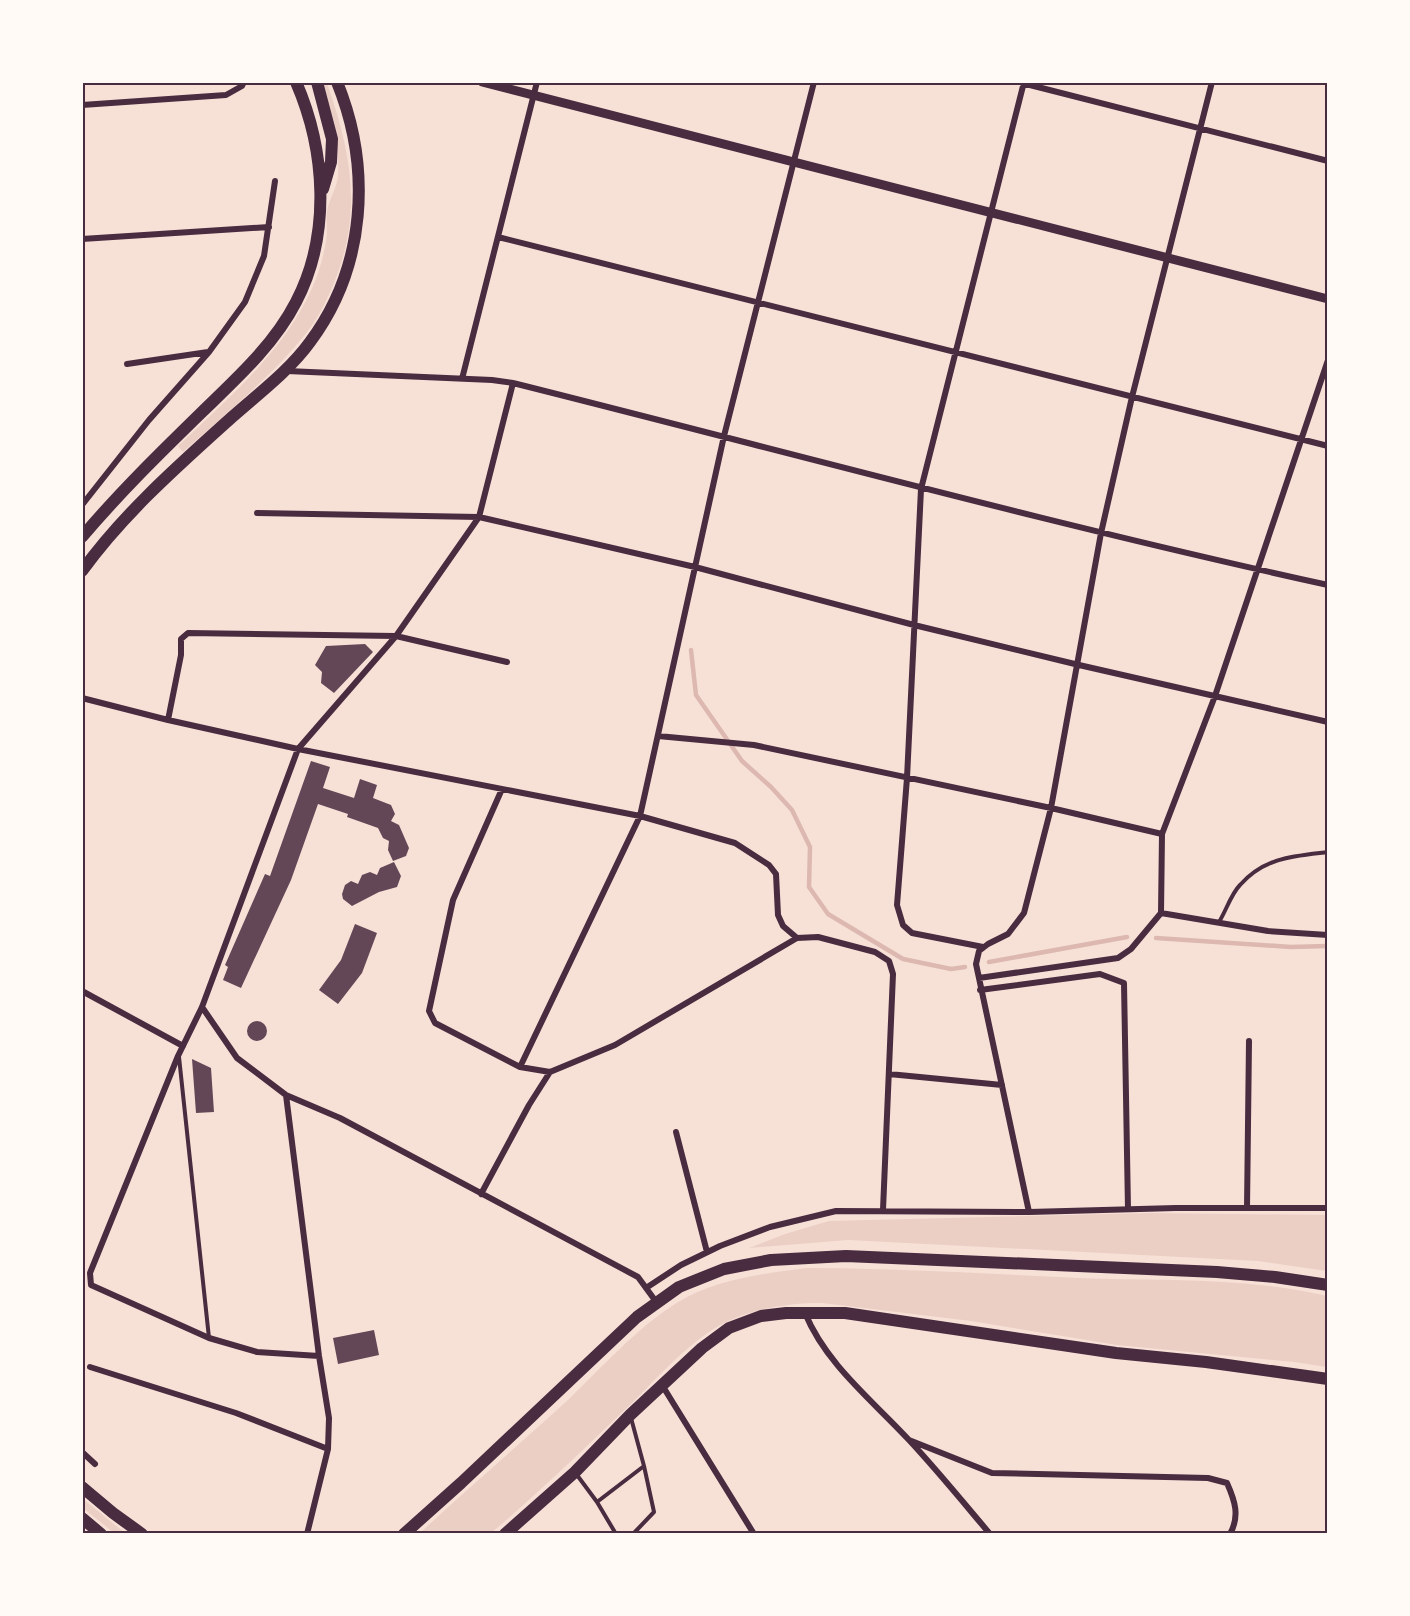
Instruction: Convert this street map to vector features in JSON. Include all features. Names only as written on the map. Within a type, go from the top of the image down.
[{"type":"highway","points":[[82,537],[138,475],[253,361],[279,329],[296,303],[305,282],[318,234],[321,197],[311,123],[296,82]]},
{"type":"highway","points":[[317,82],[332,139],[331,162],[321,197]]},
{"type":"highway","points":[[82,571],[101,545],[161,483],[283,371],[309,344],[327,317],[344,280],[358,222],[359,181],[355,143],[350,118],[338,82]]},
{"type":"highway","points":[[404,1533],[461,1483],[637,1317],[679,1287],[724,1269],[771,1260],[846,1256],[1218,1272],[1328,1285]]},
{"type":"highway","points":[[505,1533],[519,1529],[630,1415],[702,1348],[729,1328],[761,1316],[845,1313],[1116,1353],[1206,1362],[1328,1379]]},
{"type":"highway","points":[[82,1487],[142,1533]]},
{"type":"highway","points":[[82,1518],[101,1533]]},
{"type":"street","points":[[82,105],[226,95],[242,86],[244,82]]},
{"type":"street","points":[[482,82],[1328,299]]},
{"type":"street","points":[[462,379],[537,82]]},
{"type":"street","points":[[520,1067],[640,816],[724,436],[814,82]]},
{"type":"street","points":[[1029,1212],[976,964],[979,951],[1008,934],[1024,913],[1051,808],[1079,665],[1101,533],[1132,397],[1212,82]]},
{"type":"street","points":[[984,947],[912,933],[903,925],[897,905],[907,778],[921,489],[1023,83],[1328,161]]},
{"type":"street","points":[[82,505],[150,420],[209,352],[245,302],[264,256],[275,182]]},
{"type":"street","points":[[82,238],[269,227]]},
{"type":"street","points":[[498,237],[1328,446]]},
{"type":"street","points":[[127,364],[209,352]]},
{"type":"street","points":[[979,978],[1118,958],[1131,949],[1161,914],[1162,834],[1215,696],[1328,360]]},
{"type":"street","points":[[283,371],[492,380],[513,383],[921,489],[1328,585]]},
{"type":"street","points":[[319,1356],[256,1352],[208,1338],[91,1285],[90,1273],[178,1056],[202,1008],[298,749],[396,636],[479,517],[513,383]]},
{"type":"street","points":[[257,513],[479,517],[695,567],[914,625],[1079,665],[1328,722]]},
{"type":"street","points":[[168,720],[181,655],[181,639],[188,633],[396,636],[507,662]]},
{"type":"street","points":[[82,698],[298,749],[640,816],[735,843],[769,865],[776,874],[778,915],[783,926],[797,938]]},
{"type":"street","points":[[658,736],[754,745],[1162,834]]},
{"type":"street","points":[[502,789],[453,900],[429,1011],[435,1023],[520,1067],[550,1072],[615,1045],[797,938],[818,937],[875,951],[889,961],[893,974],[883,1210]]},
{"type":"street","points":[[1161,914],[1268,931],[1328,935]]},
{"type":"street","points":[[980,990],[1100,974],[1124,983],[1128,1209]]},
{"type":"street","points":[[82,991],[183,1046]]},
{"type":"street","points":[[202,1008],[237,1058],[286,1095],[340,1118],[638,1277],[657,1303]]},
{"type":"street","points":[[1248,1208],[1249,1041]]},
{"type":"street","points":[[481,1194],[529,1105],[550,1072]]},
{"type":"street","points":[[889,1074],[1002,1085]]},
{"type":"street","points":[[286,1095],[329,1418],[328,1449],[307,1533]]},
{"type":"street","points":[[676,1132],[707,1252]]},
{"type":"street","points":[[646,1288],[681,1265],[707,1252],[770,1227],[836,1211],[1328,1209]]},
{"type":"street","points":[[804,1313],[812,1332],[826,1353],[909,1440],[990,1533]]},
{"type":"street","points":[[90,1367],[236,1413],[328,1449]]},
{"type":"street","points":[[662,1385],[754,1533]]},
{"type":"street","points":[[909,1440],[992,1473],[1208,1478],[1227,1483],[1235,1501],[1236,1523],[1230,1533]]},
{"type":"street","points":[[82,1452],[95,1464]]},
{"type":"lane","points":[[1219,923],[1239,885],[1263,866],[1281,858],[1328,852]]},
{"type":"lane","points":[[178,1056],[208,1338]]},
{"type":"lane","points":[[630,1415],[654,1512],[633,1533]]},
{"type":"lane","points":[[597,1502],[644,1466]]},
{"type":"lane","points":[[575,1472],[616,1533]]},
{"type":"shaded area","points":[[321,83],[327,83],[335,108],[342,133],[350,182],[349,232],[334,283],[316,319],[285,358],[252,391],[183,452],[178,446],[226,401],[272,352],[308,297],[320,267],[327,234],[327,211],[337,180],[338,164],[334,128]]},
{"type":"shaded area","points":[[1151,1213],[1327,1215],[1327,1271],[1258,1261],[848,1240],[749,1248],[829,1221]]},
{"type":"shaded area","points":[[806,1268],[1204,1281],[1297,1290],[1327,1296],[1327,1367],[1117,1345],[971,1321],[822,1303],[778,1306],[735,1318],[699,1339],[670,1364],[564,1468],[491,1533],[419,1534],[569,1399],[633,1336],[675,1304],[722,1283],[755,1275]]},
{"type":"shaded area","points":[[83,1499],[125,1533],[114,1533],[83,1508]]},
{"type":"building","points":[[365,644],[373,652],[334,693],[321,683],[322,672],[315,665],[326,646]]},
{"type":"building","points":[[311,761],[330,767],[323,788],[354,798],[360,779],[377,785],[373,798],[391,805],[395,814],[391,821],[399,825],[409,848],[406,856],[393,861],[388,850],[389,841],[383,838],[378,828],[347,817],[348,814],[318,804],[291,880],[241,988],[223,980],[228,967],[225,965],[265,874],[270,876]]},
{"type":"building","points":[[394,862],[401,876],[397,887],[379,892],[352,906],[343,899],[345,885],[351,881],[358,884],[362,875],[370,872],[377,875],[380,868]]},
{"type":"building","points":[[355,924],[377,933],[362,973],[338,1004],[319,990],[341,960]]},
{"type":"building","points":[[257,1021],[264,1024],[267,1031],[264,1038],[257,1041],[250,1038],[247,1031],[250,1024]]},
{"type":"building","points":[[192,1059],[211,1068],[214,1112],[196,1113]]},
{"type":"building","points":[[374,1330],[379,1355],[338,1364],[333,1338]]},
{"type":"waterway","points":[[691,650],[696,695],[742,761],[792,810],[810,847],[809,887],[828,914],[903,959],[951,969],[965,967]]},
{"type":"waterway","points":[[989,962],[1127,937]]},
{"type":"waterway","points":[[1156,938],[1291,947],[1328,946]]}]
